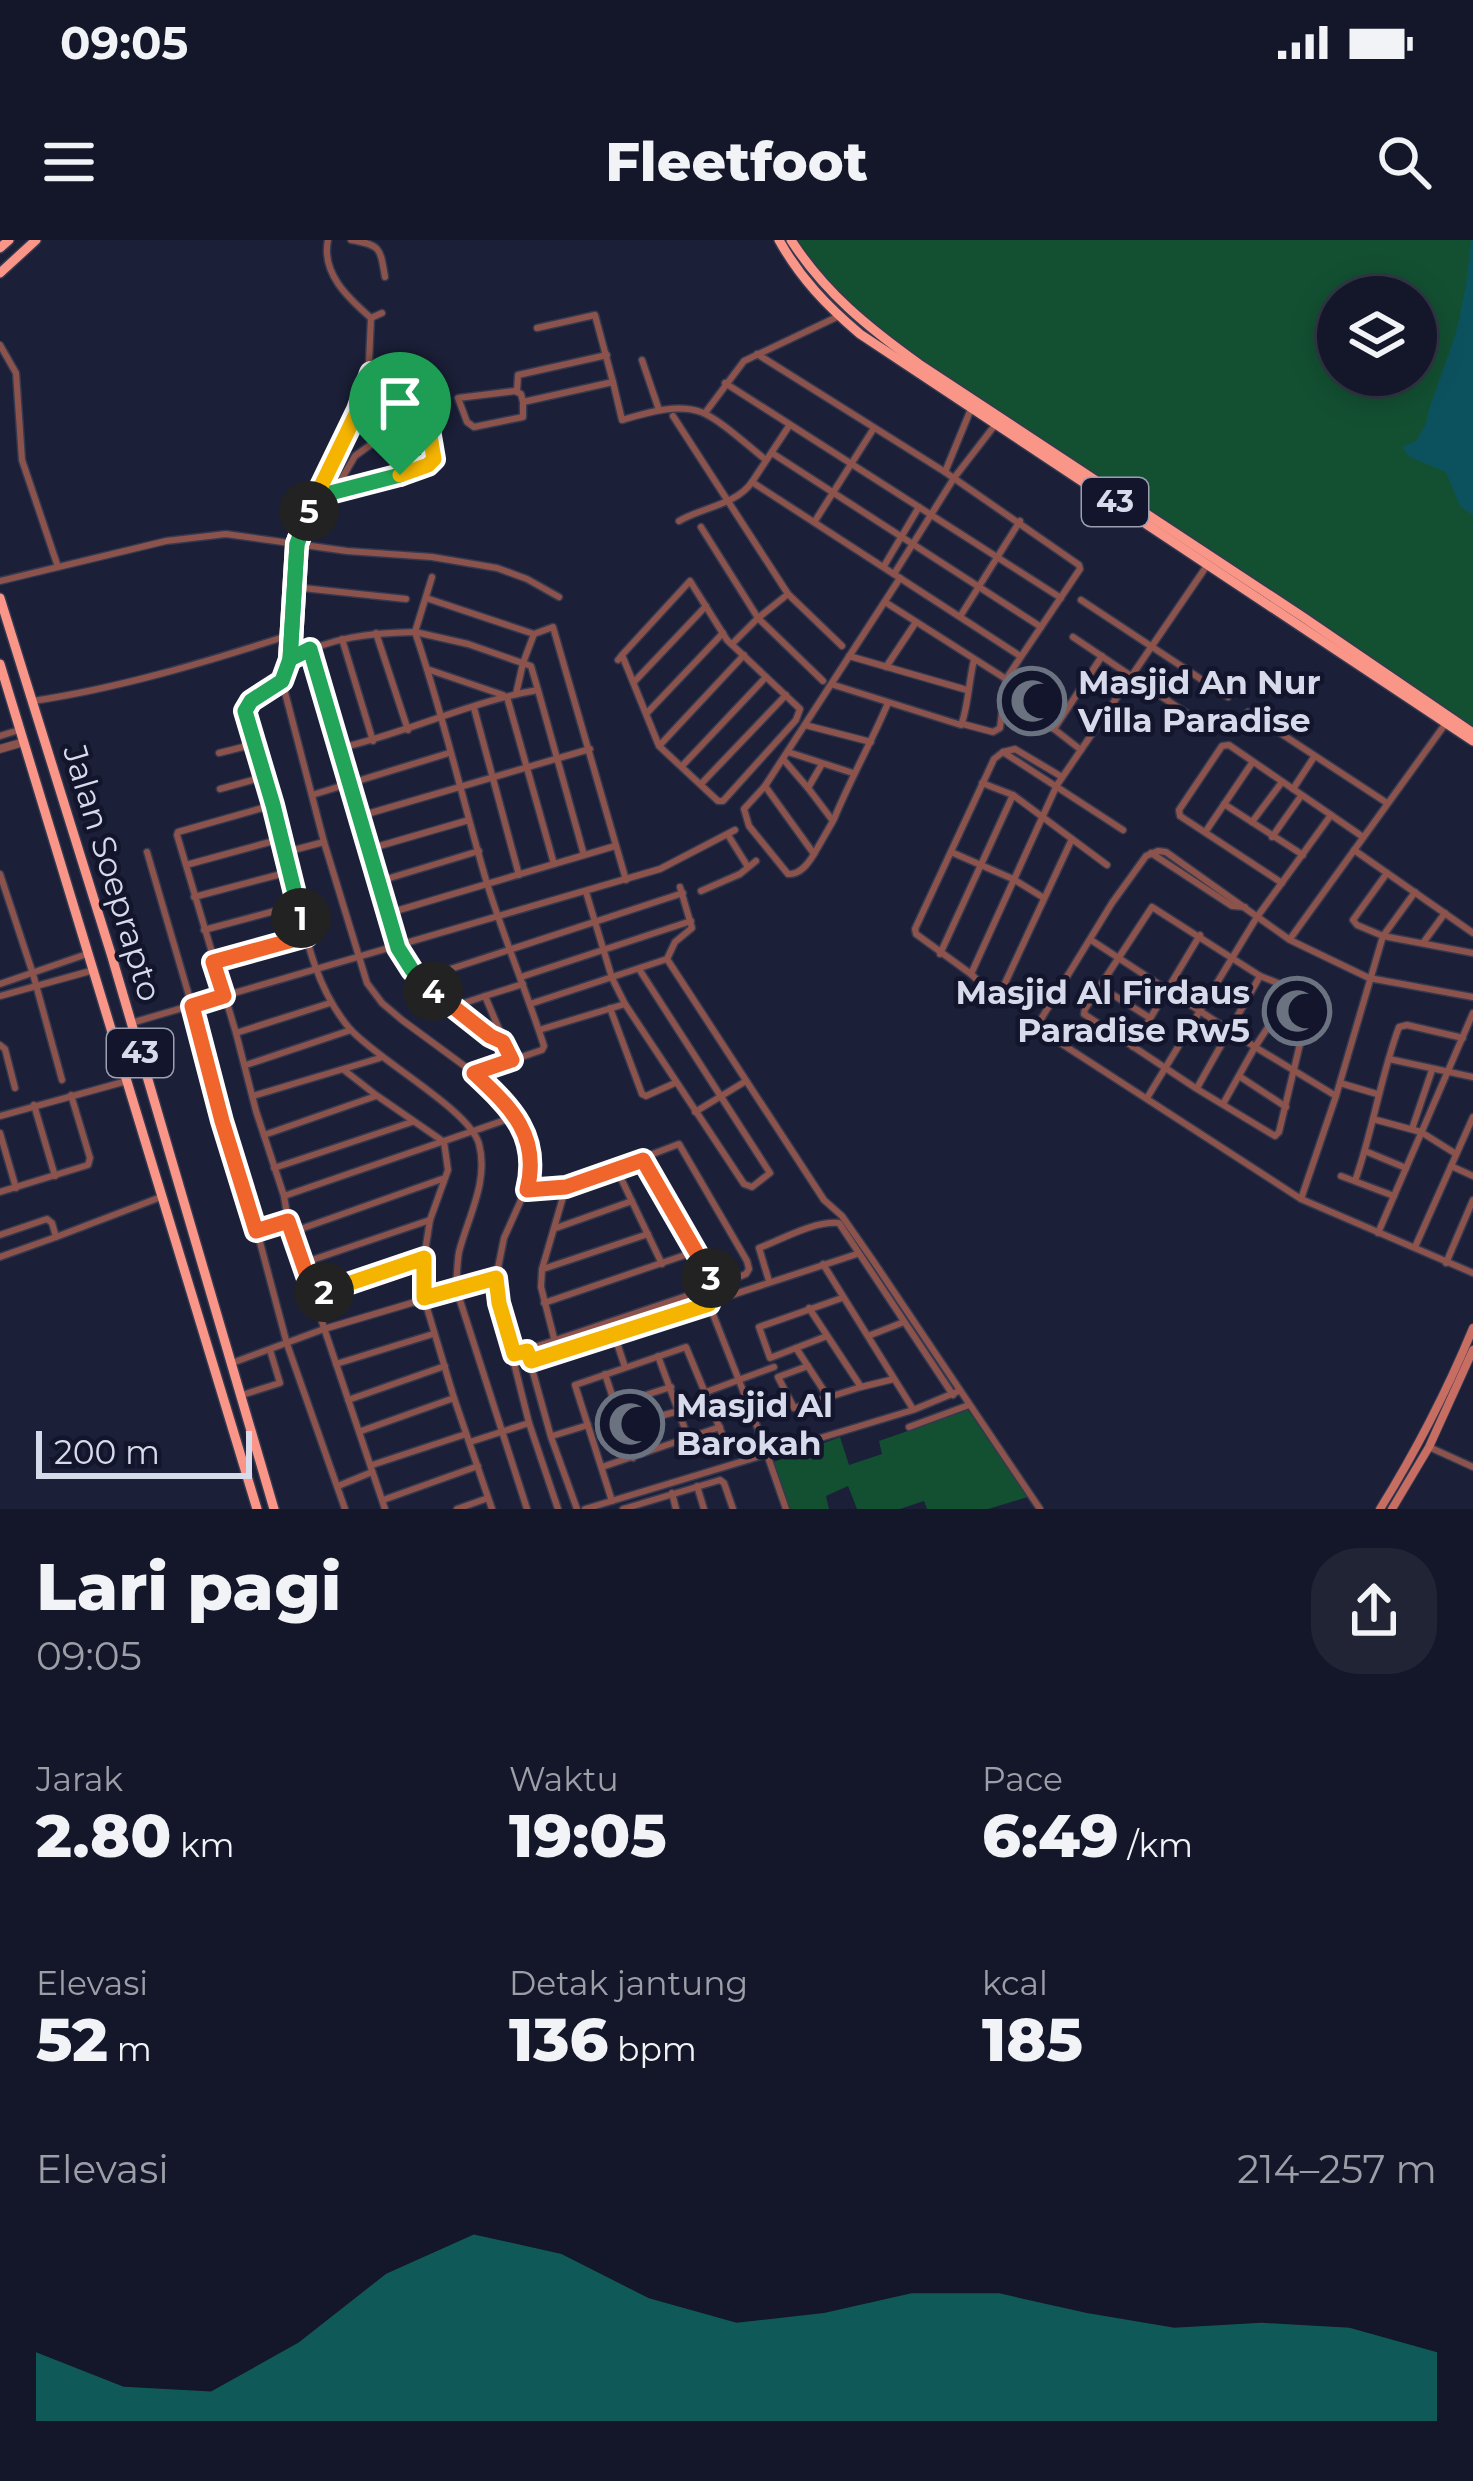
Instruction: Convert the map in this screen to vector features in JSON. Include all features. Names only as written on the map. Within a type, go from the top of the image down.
[{"type":"highway","points":[[0,248],[9,240]]},
{"type":"highway","points":[[0,273],[35,240]]},
{"type":"highway","name":"43","points":[[779,240],[800,276],[860,334],[1473,737]]},
{"type":"highway","name":"43","points":[[791,240],[826,288],[880,336],[1473,737]]},
{"type":"highway","name":"Jalan Soeprapto","points":[[0,598],[274,1509]]},
{"type":"highway","name":"Jalan Soeprapto","points":[[2,677],[257,1509]]},
{"type":"main road","points":[[1384,1509],[1473,1328]]},
{"type":"main road","points":[[1384,1509],[1429,1447],[1473,1351]]},
{"type":"street","points":[[328,240],[326,256],[338,284],[371,318],[371,373],[297,544],[290,659],[282,681],[247,706],[246,715],[297,905],[330,1003],[380,1058],[474,1131],[481,1178],[458,1258],[456,1288],[527,1509]]},
{"type":"street","points":[[351,240],[365,241],[380,251],[385,277]]},
{"type":"street","points":[[371,318],[382,313]]},
{"type":"street","points":[[537,328],[596,315],[622,420],[658,410],[705,413],[1041,627]]},
{"type":"street","points":[[705,413],[744,361],[839,316]]},
{"type":"street","points":[[0,345],[16,373],[22,460],[58,567]]},
{"type":"street","points":[[701,527],[758,618],[828,682],[888,704],[993,732],[1000,728],[1006,679],[1080,569],[1019,521],[757,354]]},
{"type":"street","points":[[517,391],[458,398],[474,427],[523,417],[518,375],[607,355]]},
{"type":"street","points":[[641,360],[658,410]]},
{"type":"street","points":[[334,492],[355,456],[388,434],[391,425],[388,400],[371,373]]},
{"type":"street","points":[[524,402],[613,382]]},
{"type":"street","points":[[725,383],[1060,598]]},
{"type":"street","points":[[945,472],[971,409]]},
{"type":"street","points":[[673,416],[788,594],[842,646]]},
{"type":"street","points":[[315,497],[433,462],[433,438],[426,421],[391,425]]},
{"type":"street","points":[[679,521],[746,491],[790,424]]},
{"type":"street","points":[[888,704],[814,854],[802,870],[788,874],[749,826],[744,809],[765,786],[828,682],[885,602],[953,478],[995,425]]},
{"type":"street","points":[[815,521],[874,428]]},
{"type":"street","points":[[752,482],[1021,656]]},
{"type":"street","points":[[884,566],[919,507]]},
{"type":"street","points":[[960,615],[1019,521]]},
{"type":"street","points":[[0,581],[166,542],[226,534],[376,554],[433,556],[497,568],[559,598]]},
{"type":"street","points":[[971,974],[1059,781],[1208,564]]},
{"type":"street","points":[[432,577],[415,632],[487,884],[542,1050],[474,1073]]},
{"type":"street","points":[[690,581],[706,606],[732,644],[800,709],[796,720],[723,801],[659,746],[620,657],[690,581]]},
{"type":"street","points":[[293,586],[406,599]]},
{"type":"street","points":[[732,644],[788,594]]},
{"type":"street","points":[[426,598],[533,634],[551,627],[555,630],[626,880]]},
{"type":"street","points":[[1081,600],[1228,697]]},
{"type":"street","points":[[885,602],[1006,679]]},
{"type":"street","points":[[633,683],[706,606]]},
{"type":"street","points":[[886,667],[916,622]]},
{"type":"street","points":[[290,659],[341,639],[415,632],[468,644],[533,668],[584,855]]},
{"type":"street","points":[[376,633],[408,730]]},
{"type":"street","points":[[646,715],[723,633]]},
{"type":"street","points":[[516,694],[533,634]]},
{"type":"street","points":[[33,701],[135,682],[290,635]]},
{"type":"street","points":[[1073,637],[1213,731]]},
{"type":"street","points":[[341,639],[373,741]]},
{"type":"street","points":[[310,649],[398,948],[420,979],[503,1042]]},
{"type":"street","points":[[659,746],[743,655]]},
{"type":"street","points":[[849,656],[967,690]]},
{"type":"street","points":[[1054,730],[1102,656]]},
{"type":"street","points":[[963,724],[974,660]]},
{"type":"street","points":[[427,669],[506,697]]},
{"type":"street","points":[[681,767],[766,677]]},
{"type":"street","points":[[282,681],[324,842],[368,983],[382,1003],[474,1073],[517,1116],[526,1136],[530,1156],[527,1190],[504,1238],[496,1278],[530,1423],[558,1509]]},
{"type":"street","points":[[340,748],[538,690]]},
{"type":"street","points":[[701,785],[786,695]]},
{"type":"street","points":[[506,697],[554,864]]},
{"type":"street","points":[[474,708],[519,874]]},
{"type":"street","points":[[1248,712],[1387,803]]},
{"type":"street","points":[[1032,719],[1081,750]]},
{"type":"street","points":[[1290,940],[1446,723]]},
{"type":"street","points":[[805,725],[872,742]]},
{"type":"street","points":[[0,736],[20,730]]},
{"type":"street","points":[[0,749],[24,742]]},
{"type":"street","points":[[219,753],[255,743]]},
{"type":"street","points":[[1282,883],[1182,819],[1179,810],[1222,746],[1229,745],[1364,837]]},
{"type":"street","points":[[360,816],[590,748]]},
{"type":"street","points":[[1072,839],[999,996],[918,937],[915,931],[982,783],[994,759],[1004,752],[1015,749],[1123,830]]},
{"type":"street","points":[[312,795],[449,753]]},
{"type":"street","points":[[785,755],[853,773]]},
{"type":"street","points":[[785,755],[833,820]]},
{"type":"street","points":[[1293,789],[1314,756]]},
{"type":"street","points":[[1206,831],[1252,763]]},
{"type":"street","points":[[808,788],[822,764]]},
{"type":"street","points":[[220,788],[264,777]]},
{"type":"street","points":[[1252,822],[1282,782]]},
{"type":"street","points":[[982,783],[1013,795],[1107,865]]},
{"type":"street","points":[[765,786],[814,854]]},
{"type":"street","points":[[940,954],[1013,795]]},
{"type":"street","points":[[1272,837],[1302,795]]},
{"type":"street","points":[[1224,804],[1303,855]]},
{"type":"street","points":[[273,805],[177,833],[288,1221],[384,1504],[478,1466]]},
{"type":"street","points":[[1147,1098],[1257,916],[1331,815]]},
{"type":"street","points":[[369,848],[469,820]]},
{"type":"street","points":[[131,1023],[626,880],[660,869],[731,832],[748,867]]},
{"type":"street","points":[[185,866],[281,839]]},
{"type":"street","points":[[285,852],[324,842]]},
{"type":"street","points":[[389,914],[616,846]]},
{"type":"street","points":[[1354,850],[1473,933]]},
{"type":"street","points":[[380,881],[479,851]]},
{"type":"street","points":[[147,852],[287,1344],[345,1509]]},
{"type":"street","points":[[951,852],[1044,898]]},
{"type":"street","points":[[1473,997],[1369,978],[1290,940],[1166,852],[1151,853],[1112,903],[1040,1019],[1040,1030],[1301,1199],[1473,1273]]},
{"type":"street","points":[[701,891],[740,874],[756,861]]},
{"type":"street","points":[[194,897],[289,872]]},
{"type":"street","points":[[1387,873],[1353,920],[1355,924],[1383,936],[1473,953]]},
{"type":"street","points":[[0,875],[62,1080]]},
{"type":"street","points":[[420,979],[681,890],[692,930],[675,942],[667,959],[530,1004]]},
{"type":"street","points":[[586,892],[612,978],[625,1004],[744,1184],[752,1187],[770,1174],[639,969]]},
{"type":"street","points":[[1301,1199],[1383,936],[1415,892]]},
{"type":"street","points":[[204,930],[297,905]]},
{"type":"street","points":[[1152,907],[1232,957],[1310,1002],[1286,1107],[1279,1132],[1273,1136],[1084,1014],[1152,907]]},
{"type":"street","points":[[1423,944],[1445,913]]},
{"type":"street","points":[[452,1007],[691,921]]},
{"type":"street","points":[[1133,1047],[1200,935]]},
{"type":"street","points":[[213,962],[307,936]]},
{"type":"street","points":[[1090,939],[1336,1096]]},
{"type":"street","points":[[0,984],[88,954]]},
{"type":"street","points":[[667,959],[824,1200],[863,1246],[956,1393]]},
{"type":"street","points":[[0,996],[94,970]]},
{"type":"street","points":[[1197,1089],[1260,976]]},
{"type":"street","points":[[1099,986],[1150,1018]]},
{"type":"street","points":[[1223,1105],[1293,989]]},
{"type":"street","points":[[485,996],[512,1060]]},
{"type":"street","points":[[236,1033],[330,1003]]},
{"type":"street","points":[[539,1030],[625,1004]]},
{"type":"street","points":[[610,1008],[642,1094],[676,1082]]},
{"type":"street","points":[[1417,1131],[1449,1072],[1473,1013]]},
{"type":"street","points":[[1354,1181],[1397,1030],[1402,1025],[1463,1038]]},
{"type":"street","points":[[245,1066],[351,1030]]},
{"type":"street","points":[[0,1045],[15,1088]]},
{"type":"street","points":[[253,1096],[380,1058]]},
{"type":"street","points":[[1389,1058],[1473,1077]]},
{"type":"street","points":[[1378,1233],[1406,1168],[1432,1069]]},
{"type":"street","points":[[344,1070],[444,1142],[448,1170],[430,1220],[424,1298],[492,1509]]},
{"type":"street","points":[[1239,1076],[1286,1107]]},
{"type":"street","points":[[695,1112],[746,1081]]},
{"type":"street","points":[[0,1116],[127,1082]]},
{"type":"street","points":[[1340,1082],[1377,1094]]},
{"type":"street","points":[[0,1192],[91,1161],[71,1094]]},
{"type":"street","points":[[264,1135],[376,1096]]},
{"type":"street","points":[[34,1105],[55,1176]]},
{"type":"street","points":[[284,1196],[517,1116]]},
{"type":"street","points":[[1415,1247],[1473,1117]]},
{"type":"street","points":[[1373,1119],[1417,1131],[1456,1154]]},
{"type":"street","points":[[274,1168],[412,1122]]},
{"type":"street","points":[[0,1133],[16,1188]]},
{"type":"street","points":[[514,1354],[716,1286],[746,1274],[749,1266],[683,1148],[674,1145],[566,1187],[527,1190]]},
{"type":"street","points":[[1365,1151],[1406,1168]]},
{"type":"street","points":[[643,1160],[716,1286],[709,1304],[786,1509]]},
{"type":"street","points":[[1451,1166],[1473,1176]]},
{"type":"street","points":[[616,1168],[662,1264]]},
{"type":"street","points":[[1341,1176],[1394,1196]]},
{"type":"street","points":[[292,1232],[445,1178]]},
{"type":"street","points":[[555,1342],[544,1303],[542,1269],[566,1187]]},
{"type":"street","points":[[0,1257],[162,1197]]},
{"type":"street","points":[[1446,1263],[1473,1200]]},
{"type":"street","points":[[554,1228],[632,1201]]},
{"type":"street","points":[[0,1235],[47,1220],[56,1237]]},
{"type":"street","points":[[302,1263],[430,1220]]},
{"type":"street","points":[[256,1231],[288,1221]]},
{"type":"street","points":[[770,1282],[758,1249],[808,1228],[838,1223],[1040,1509]]},
{"type":"street","points":[[542,1269],[648,1234]]},
{"type":"street","points":[[544,1303],[698,1251]]},
{"type":"street","points":[[531,1361],[857,1254]]},
{"type":"street","points":[[314,1296],[424,1258]]},
{"type":"street","points":[[823,1264],[914,1410]]},
{"type":"street","points":[[232,1364],[324,1329],[496,1278]]},
{"type":"street","points":[[842,1298],[759,1327],[792,1408],[894,1379]]},
{"type":"street","points":[[809,1309],[861,1387]]},
{"type":"street","points":[[867,1336],[904,1322]]},
{"type":"street","points":[[336,1364],[434,1334]]},
{"type":"street","points":[[614,1334],[625,1367]]},
{"type":"street","points":[[706,1392],[827,1336]]},
{"type":"street","points":[[602,1467],[722,1432],[686,1347],[574,1387],[612,1501]]},
{"type":"street","points":[[796,1348],[829,1397]]},
{"type":"street","points":[[242,1395],[280,1383],[270,1350]]},
{"type":"street","points":[[527,1351],[551,1436],[581,1509],[914,1410],[956,1393]]},
{"type":"street","points":[[658,1356],[688,1440]]},
{"type":"street","points":[[348,1400],[445,1366]]},
{"type":"street","points":[[778,1377],[808,1366]]},
{"type":"street","points":[[605,1374],[633,1458]]},
{"type":"street","points":[[616,1405],[670,1387]]},
{"type":"street","points":[[361,1431],[454,1398]]},
{"type":"street","points":[[909,1427],[969,1405]]},
{"type":"street","points":[[622,1426],[679,1411]]},
{"type":"street","points":[[338,1486],[372,1469],[530,1423]]},
{"type":"street","points":[[551,1436],[589,1425]]},
{"type":"street","points":[[1429,1447],[1473,1467]]},
{"type":"street","points":[[622,1509],[649,1505],[672,1493],[722,1480],[734,1509]]},
{"type":"street","points":[[697,1486],[704,1509]]},
{"type":"street","points":[[672,1493],[676,1509]]},
{"type":"street","points":[[457,1509],[488,1498]]},
{"type":"shaded area","points":[[787,240],[1473,240],[1473,733],[869,333],[823,290]]},
{"type":"shaded area","points":[[1473,240],[1473,515],[1460,506],[1446,472],[1410,457],[1402,447],[1416,441],[1426,424],[1466,286]]},
{"type":"shaded area","points":[[968,1410],[1028,1497],[988,1509],[927,1509],[924,1501],[900,1509],[857,1509],[848,1486],[826,1496],[829,1509],[784,1509],[768,1464],[840,1437],[849,1465],[882,1454],[879,1441]]},
{"type":"place","name":"Masjid An Nur Villa Paradise","points":[[1032,701]]},
{"type":"place","name":"Masjid Al Firdaus Paradise Rw5","points":[[1297,1011]]},
{"type":"place","name":"Masjid Al Barokah","points":[[630,1424]]},
{"type":"route","points":[[400,475],[315,497],[297,544],[290,659],[282,681],[251,701],[245,711],[307,936],[213,962],[224,996],[192,1006],[256,1231],[288,1221],[314,1296],[424,1258],[424,1298],[496,1278],[514,1354],[527,1351],[531,1361],[709,1304],[716,1286],[643,1160],[566,1187],[527,1190],[530,1156],[517,1116],[474,1073],[512,1060],[503,1042],[438,997],[398,948],[310,649],[290,659],[290,635],[297,544],[311,506],[334,455],[358,410],[371,373],[388,400],[391,425],[424,420],[433,438],[433,462],[400,475]]}]
